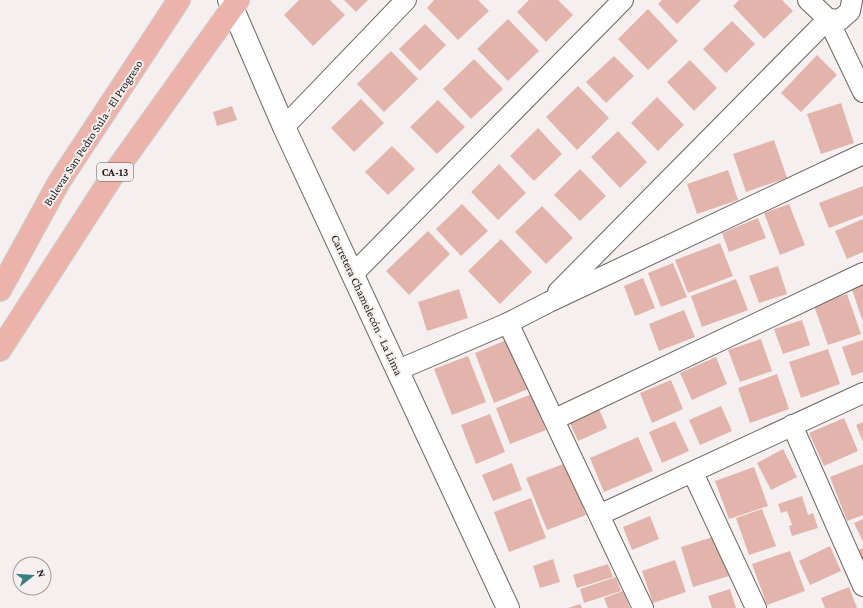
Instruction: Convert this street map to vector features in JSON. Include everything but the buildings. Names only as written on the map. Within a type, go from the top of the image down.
[{"type":"main road","name":"Bulevar San Pedro Sula - El Progreso","points":[[0,290],[59,182],[179,0]]},
{"type":"main road","name":"CA-13","points":[[0,350],[116,172],[233,2]]},
{"type":"street","points":[[284,127],[406,0]]},
{"type":"street","points":[[353,274],[623,0]]},
{"type":"street","points":[[808,0],[828,19],[863,92]]},
{"type":"street","points":[[828,19],[840,20],[850,11],[852,0]]},
{"type":"street","name":"Carretera Chamelecón - La Lima","points":[[233,2],[284,127],[508,608]]},
{"type":"street","points":[[549,302],[828,19]]},
{"type":"street","points":[[398,370],[508,323],[549,302],[863,154]]},
{"type":"street","points":[[555,419],[863,273]]},
{"type":"street","points":[[508,323],[555,419],[643,608]]},
{"type":"street","points":[[599,516],[863,393]]},
{"type":"street","points":[[792,425],[863,586]]},
{"type":"street","points":[[694,473],[756,608]]}]
